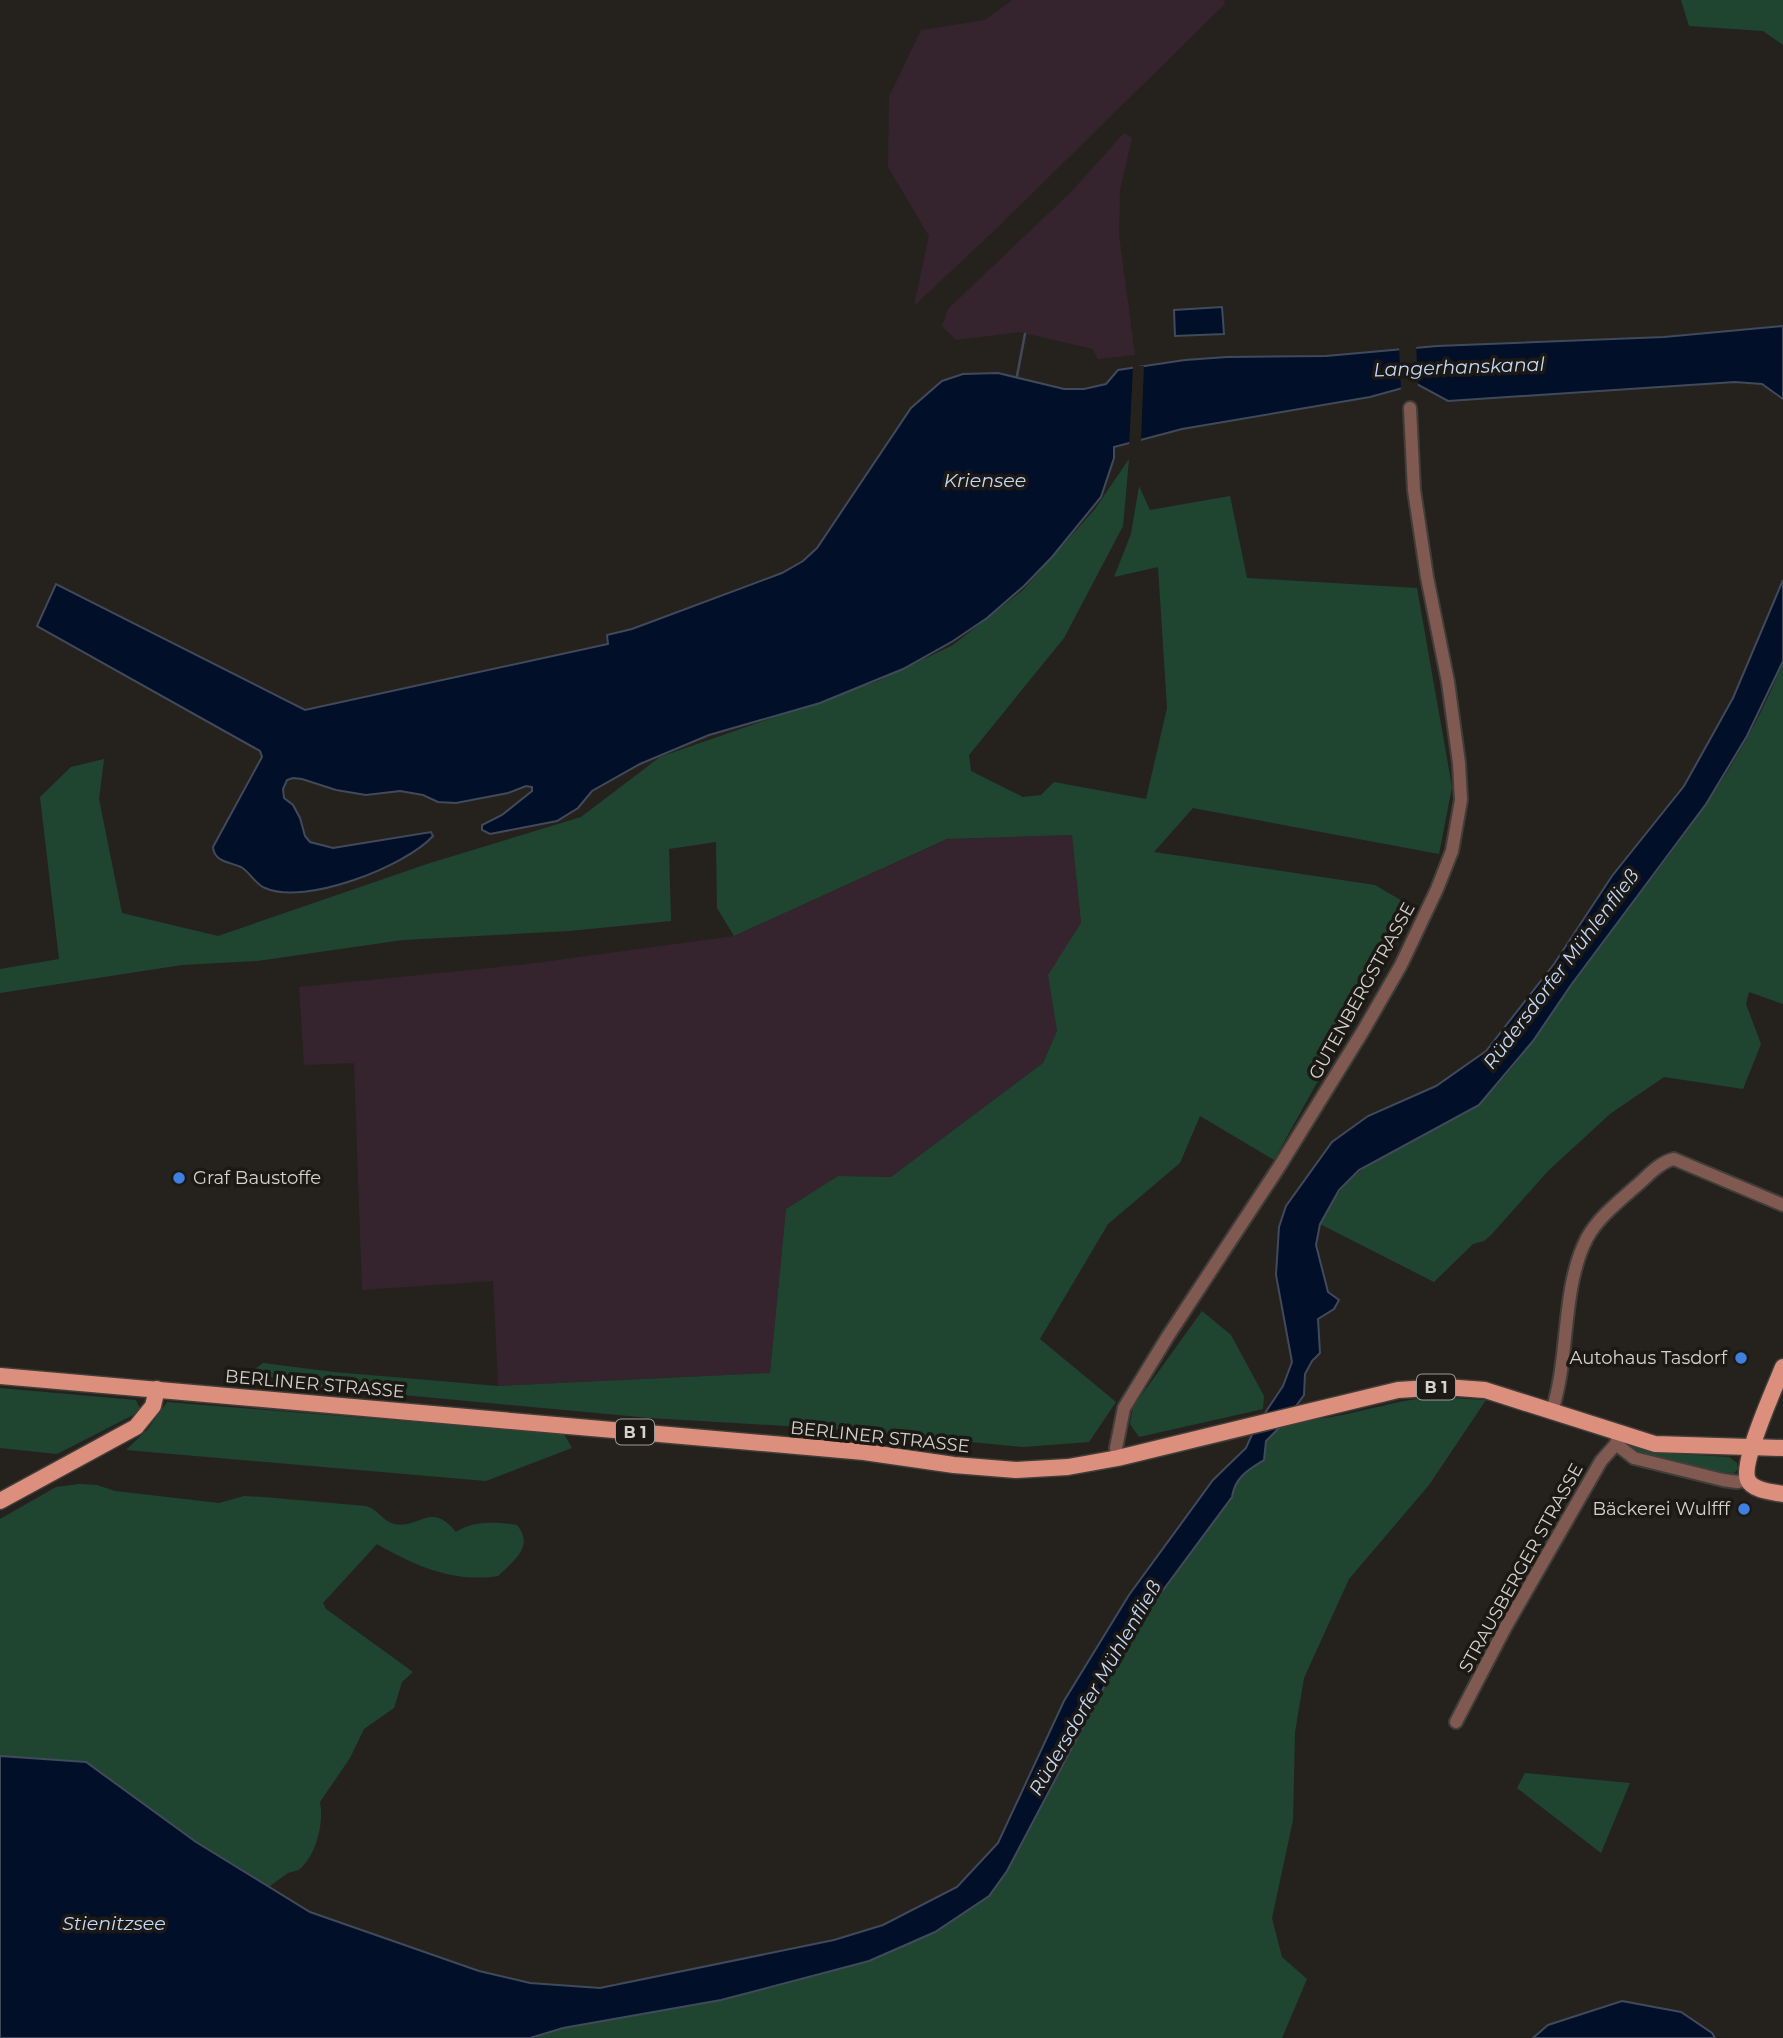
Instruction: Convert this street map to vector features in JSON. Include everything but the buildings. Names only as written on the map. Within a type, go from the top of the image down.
[{"type":"main road","points":[[1783,1367],[1751,1448],[1746,1472],[1752,1485],[1783,1494]]},
{"type":"main road","name":"B 1","points":[[0,1376],[157,1389]]},
{"type":"main road","name":"BERLINER STRASSE","points":[[157,1389],[864,1452],[991,1468],[1037,1470],[1118,1458],[1398,1390],[1445,1387],[1485,1390],[1552,1411],[1617,1438],[1655,1444],[1783,1448]]},
{"type":"main road","points":[[0,1501],[136,1427],[153,1406],[157,1389]]},
{"type":"street","name":"GUTENBERGSTRASSE","points":[[1118,1458],[1116,1448],[1124,1408],[1363,1031],[1401,965],[1437,890],[1452,851],[1461,800],[1459,763],[1447,682],[1426,577],[1414,489],[1410,408]]},
{"type":"street","points":[[1552,1411],[1564,1364],[1573,1280],[1583,1248],[1596,1225],[1629,1192],[1657,1168],[1674,1159],[1783,1205]]},
{"type":"street","points":[[1617,1438],[1634,1458],[1723,1480],[1748,1480]]},
{"type":"street","name":"STRAUSBERGER STRASSE","points":[[1456,1722],[1550,1548],[1617,1438]]},
{"type":"shaded area","points":[[1012,0],[1224,0],[1225,4],[914,306],[929,236],[888,167],[889,97],[921,30],[985,20]]},
{"type":"shaded area","points":[[1124,133],[1132,138],[1120,190],[1119,235],[1135,355],[1098,359],[1093,349],[1019,332],[956,340],[942,326],[948,309],[1072,191]]},
{"type":"shaded area","points":[[1072,835],[1081,924],[1048,975],[1057,1031],[1043,1063],[891,1177],[838,1176],[786,1209],[770,1373],[498,1386],[493,1281],[362,1290],[354,1063],[304,1065],[299,987],[521,965],[734,936],[948,839]]},
{"type":"green space","points":[[1681,0],[1783,0],[1783,45],[1763,31],[1689,26]]},
{"type":"green space","points":[[1129,459],[1123,526],[1064,638],[969,755],[971,771],[1023,797],[1041,795],[1054,782],[1146,799],[1167,708],[1158,567],[1114,577],[1131,534],[1139,486],[1150,510],[1230,496],[1247,578],[1417,588],[1452,787],[1439,854],[1193,808],[1154,852],[1375,885],[1414,908],[1274,1160],[1200,1116],[1180,1163],[1108,1224],[1040,1339],[1116,1402],[1089,1442],[1023,1447],[821,1428],[650,1418],[286,1384],[255,1369],[263,1363],[498,1386],[770,1373],[786,1209],[838,1176],[891,1177],[1043,1063],[1057,1031],[1048,975],[1081,923],[1072,835],[947,839],[734,936],[717,908],[716,842],[669,849],[671,921],[569,931],[403,940],[257,961],[182,965],[0,993],[0,969],[59,959],[40,797],[71,767],[104,759],[99,799],[122,913],[218,936],[430,863],[581,817],[660,757],[878,681],[953,645],[1023,590],[1095,509]]},
{"type":"green space","points":[[1783,661],[1783,1004],[1749,992],[1746,1004],[1761,1044],[1743,1089],[1664,1077],[1610,1114],[1548,1171],[1491,1235],[1484,1241],[1473,1244],[1434,1282],[1320,1224],[1330,1204],[1357,1174],[1389,1153],[1473,1109],[1496,1087],[1720,783],[1765,703]]},
{"type":"green space","points":[[1202,1311],[1231,1335],[1264,1396],[1263,1409],[1139,1437],[1130,1424],[1133,1407]]},
{"type":"green space","points":[[0,1388],[136,1400],[141,1411],[57,1454],[0,1448]]},
{"type":"green space","points":[[1433,1397],[1486,1400],[1429,1485],[1349,1579],[1304,1678],[1295,1732],[1293,1820],[1272,1918],[1282,1957],[1307,1979],[1282,2038],[530,2038],[563,2028],[869,1961],[936,1932],[989,1896],[1065,1763],[1135,1628],[1232,1497],[1239,1479],[1264,1460],[1266,1444],[1274,1430],[1294,1421],[1332,1417]]},
{"type":"green space","points":[[167,1402],[564,1434],[572,1448],[486,1481],[126,1450],[148,1429]]},
{"type":"green space","points":[[1627,1445],[1662,1453],[1729,1457],[1737,1463],[1738,1469],[1734,1473],[1722,1472],[1633,1452]]},
{"type":"green space","points":[[79,1484],[219,1503],[244,1496],[366,1506],[394,1524],[403,1525],[432,1517],[447,1523],[456,1532],[477,1524],[517,1525],[524,1540],[523,1547],[498,1576],[482,1578],[450,1575],[420,1566],[377,1544],[323,1603],[326,1609],[413,1672],[402,1682],[394,1708],[364,1729],[350,1758],[320,1802],[318,1836],[308,1860],[300,1869],[288,1873],[269,1887],[310,1912],[479,1971],[530,1983],[600,1988],[505,2006],[0,1823],[0,1519],[56,1487]]},
{"type":"green space","points":[[1525,1773],[1630,1783],[1601,1853],[1517,1788]]},
{"type":"water","points":[[1222,307],[1224,334],[1175,336],[1174,310]]},
{"type":"water","name":"Kriensee","points":[[1783,326],[1783,399],[1762,384],[1735,382],[1448,401],[1417,384],[1370,397],[1182,429],[1114,447],[1114,458],[1101,497],[1052,557],[987,618],[953,641],[903,669],[820,703],[709,735],[640,764],[592,791],[578,808],[557,821],[490,834],[482,830],[482,825],[502,815],[532,791],[532,787],[526,786],[508,793],[456,803],[438,802],[423,795],[400,791],[366,795],[336,790],[302,779],[287,780],[283,789],[284,798],[293,805],[310,842],[333,848],[431,832],[433,836],[420,848],[379,870],[354,880],[304,892],[283,892],[265,888],[244,869],[219,859],[214,852],[213,847],[262,757],[260,751],[37,626],[56,584],[305,710],[608,644],[607,635],[632,629],[782,573],[803,561],[817,548],[911,408],[942,381],[963,374],[998,373],[1064,389],[1084,389],[1106,384],[1118,370],[1185,360],[1326,356],[1437,346],[1664,337]]},
{"type":"water","points":[[1783,580],[1783,661],[1747,736],[1706,804],[1571,985],[1533,1041],[1479,1105],[1359,1170],[1339,1190],[1320,1224],[1316,1245],[1328,1292],[1339,1300],[1334,1309],[1318,1319],[1320,1353],[1305,1374],[1304,1395],[1283,1424],[1266,1441],[1264,1460],[1239,1479],[1232,1497],[1135,1628],[1007,1871],[989,1896],[935,1932],[869,1961],[721,2000],[563,2028],[530,2038],[0,2038],[0,1756],[86,1762],[196,1842],[310,1912],[479,1971],[530,1983],[600,1988],[834,1940],[883,1925],[957,1887],[998,1843],[1064,1701],[1129,1595],[1213,1480],[1246,1448],[1255,1428],[1283,1386],[1292,1362],[1276,1275],[1279,1227],[1286,1206],[1332,1142],[1368,1116],[1436,1086],[1486,1051],[1554,964],[1612,876],[1684,786],[1733,698]]},
{"type":"water","points":[[1622,2001],[1681,2012],[1712,2033],[1715,2038],[1533,2038],[1548,2025]]},
{"type":"pier","points":[[1416,343],[1418,389],[1401,392],[1399,345]]},
{"type":"pier","points":[[1133,366],[1144,366],[1141,444],[1129,447]]},
{"type":"waterway","points":[[1017,376],[1025,334]]},
{"type":"place","name":"Graf Baustoffe","points":[[179,1178]]},
{"type":"place","name":"Autohaus Tasdorf","points":[[1741,1358]]},
{"type":"place","name":"Bäckerei Wulfff","points":[[1744,1509]]},
{"type":"water label","name":"Langerhanskanal","points":[[1459,367]]},
{"type":"water label","name":"Rüdersdorfer Mühlenfließ","points":[[1561,969]]},
{"type":"water label","name":"Rüdersdorfer Mühlenfließ","points":[[1095,1688]]},
{"type":"water label","name":"Stienitzsee","points":[[114,1923]]}]
